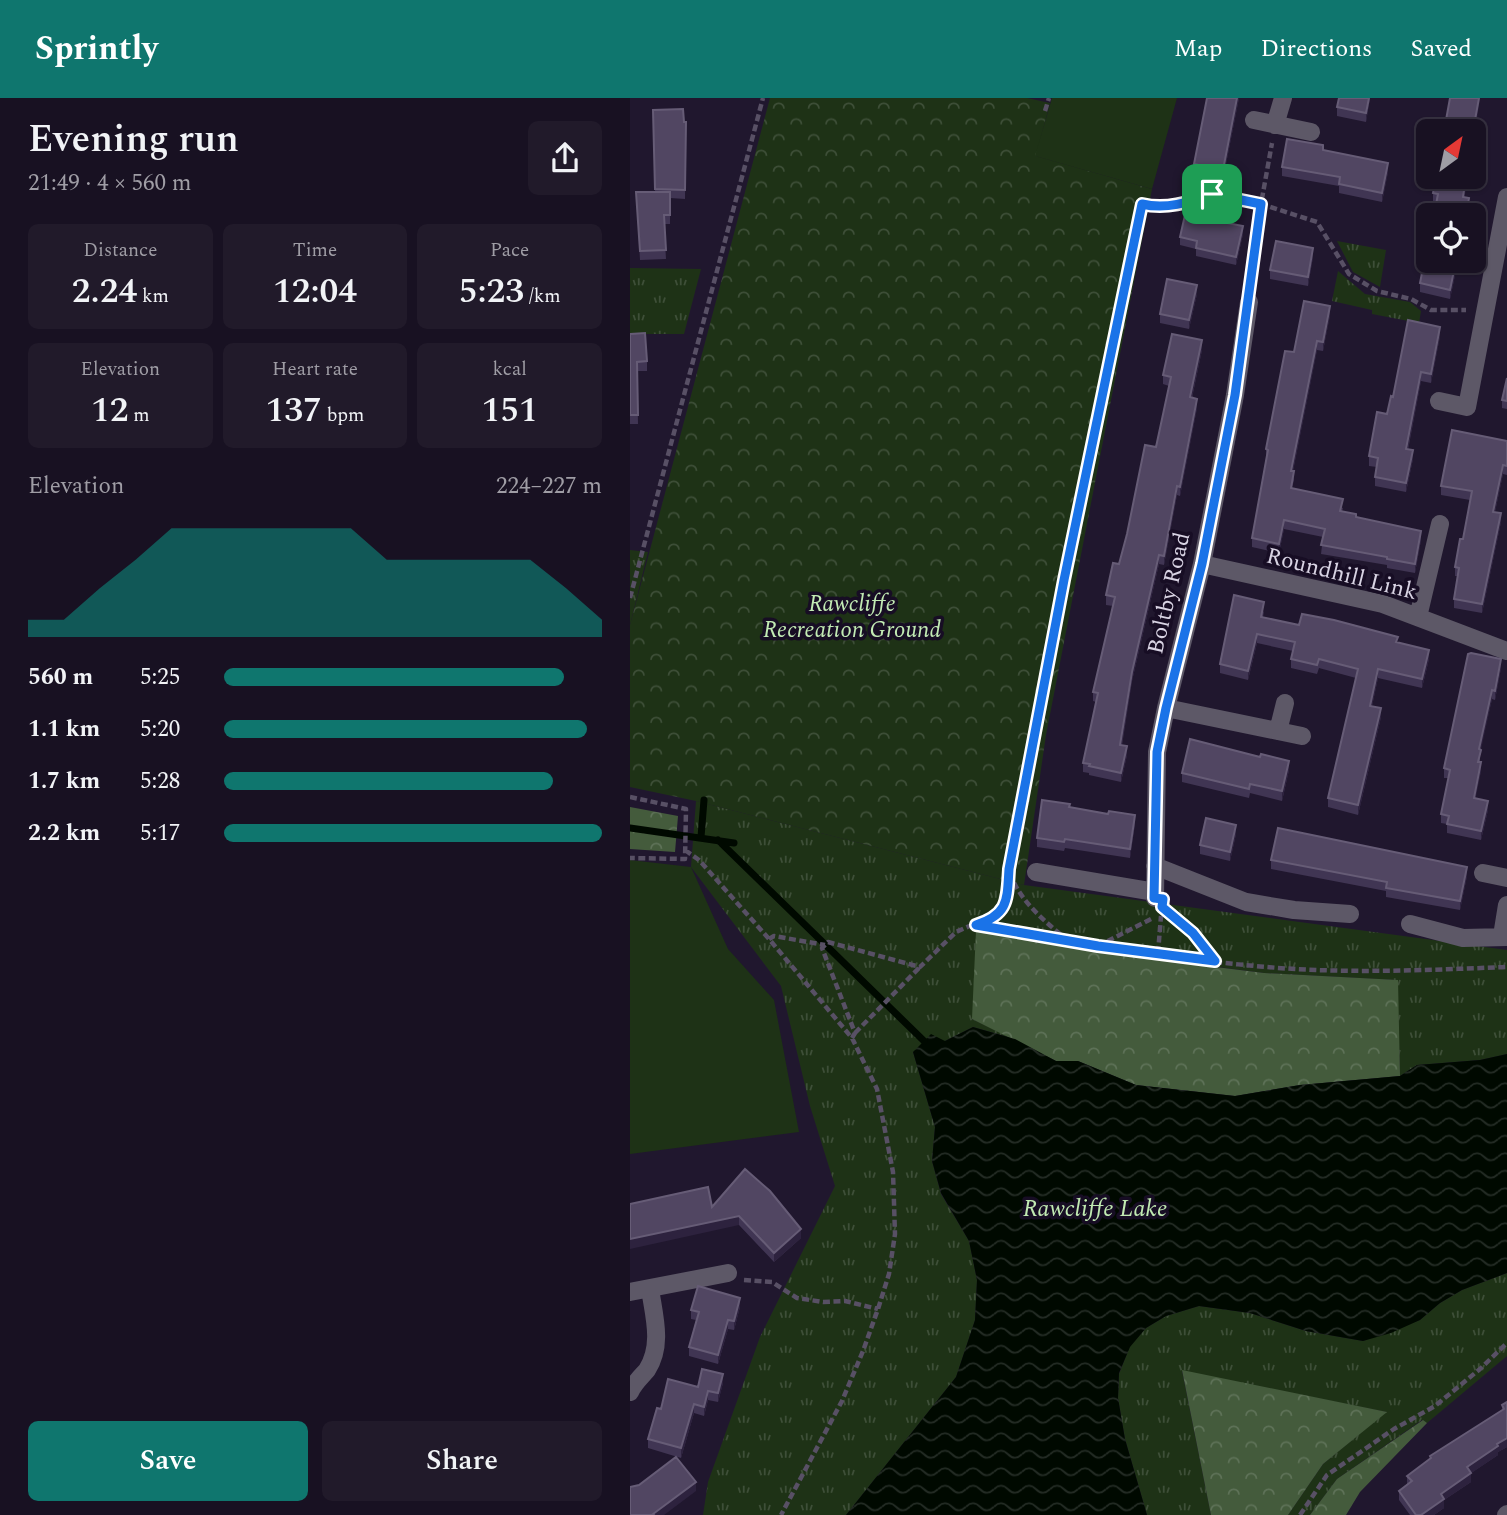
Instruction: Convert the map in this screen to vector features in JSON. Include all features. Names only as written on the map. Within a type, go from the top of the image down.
[{"type":"street","points":[[1275,125],[1283,98]]},
{"type":"street","points":[[1254,120],[1311,131]]},
{"type":"street","points":[[1439,401],[1467,407],[1485,311],[1498,281],[1507,197]]},
{"type":"street","name":"Boltby Road","points":[[1157,899],[1157,752],[1202,564],[1235,395],[1249,302]]},
{"type":"street","points":[[1418,617],[1440,524]]},
{"type":"street","name":"Roundhill Link","points":[[1202,564],[1383,604],[1507,651]]},
{"type":"street","points":[[1278,731],[1285,703]]},
{"type":"street","points":[[1166,708],[1302,736]]},
{"type":"street","points":[[1155,866],[1246,902],[1294,910],[1350,914]]},
{"type":"street","points":[[1036,872],[1157,899]]},
{"type":"street","points":[[1483,873],[1507,878]]},
{"type":"street","points":[[1410,924],[1463,938],[1505,937],[1507,905]]},
{"type":"street","points":[[630,1292],[728,1273]]},
{"type":"street","points":[[630,1392],[646,1370],[655,1349],[656,1330],[650,1289]]},
{"type":"path","points":[[630,598],[632,581],[763,98]]},
{"type":"path","points":[[1045,111],[1049,98]]},
{"type":"path","points":[[1249,302],[1261,204],[1275,125]]},
{"type":"path","points":[[854,1036],[956,933],[992,920],[1001,913],[1007,901],[1009,869],[1067,567],[1142,204],[1184,204],[1212,194],[1261,204],[1317,222],[1349,274],[1377,291],[1411,299],[1431,310],[1485,311]]},
{"type":"path","points":[[630,797],[686,808],[687,821],[685,859],[630,858]]},
{"type":"path","points":[[685,850],[699,860],[854,1036]]},
{"type":"path","points":[[1009,869],[1015,887],[1068,941]]},
{"type":"path","points":[[1098,946],[1161,914],[1157,899]]},
{"type":"path","points":[[1157,899],[1193,933],[1215,961]]},
{"type":"path","points":[[1158,953],[1160,920]]},
{"type":"path","points":[[976,925],[1098,946],[1268,967],[1392,972],[1507,967]]},
{"type":"path","points":[[769,939],[774,936],[825,945]]},
{"type":"path","points":[[781,1515],[842,1401],[863,1351],[889,1274],[895,1234],[893,1172],[877,1090],[822,948],[828,942],[920,967]]},
{"type":"path","points":[[728,1273],[740,1279],[772,1282],[797,1298],[823,1302],[845,1301],[878,1309]]},
{"type":"path","points":[[1300,1515],[1328,1475],[1394,1429],[1434,1406],[1507,1343]]},
{"type":"green space","name":"Rawcliffe Recreation Ground","points":[[770,98],[1027,98],[1050,103],[1036,156],[1152,189],[1046,735],[1024,885],[696,801],[630,787],[630,625]]},
{"type":"green space","points":[[1052,98],[1177,98],[1152,189],[1035,156]]},
{"type":"green space","points":[[1337,241],[1386,250],[1380,287],[1353,272]]},
{"type":"green space","points":[[630,268],[701,269],[684,334],[630,334]]},
{"type":"green space","points":[[1338,271],[1365,294],[1410,302],[1421,311],[1419,323],[1372,314],[1372,310],[1332,301]]},
{"type":"green space","points":[[630,550],[648,552],[630,625]]},
{"type":"green space","points":[[696,801],[1024,885],[1507,950],[1507,1054],[1480,1060],[1417,1065],[1400,1076],[1397,980],[1264,973],[1097,951],[972,1019],[1015,1039],[973,1027],[945,1041],[913,1052],[935,1127],[932,1161],[941,1194],[969,1241],[977,1280],[975,1320],[956,1377],[846,1515],[703,1515],[708,1482],[760,1337],[835,1186],[810,1106],[781,986],[691,867]]},
{"type":"green space","points":[[630,807],[678,816],[675,852],[630,849]]},
{"type":"green space","points":[[630,860],[691,867],[728,949],[774,1000],[799,1132],[630,1154]]},
{"type":"green space","points":[[976,931],[1159,960],[1264,973],[1398,980],[1400,1076],[1300,1085],[1235,1096],[1136,1085],[1078,1061],[1056,1061],[972,1019]]},
{"type":"green space","points":[[1507,1273],[1507,1356],[1427,1423],[1422,1420],[1337,1479],[1310,1515],[1288,1515],[1323,1464],[1386,1412],[1182,1371],[1211,1515],[1147,1515],[1125,1439],[1118,1398],[1119,1374],[1130,1346],[1146,1328],[1166,1316],[1199,1306],[1250,1313],[1306,1331],[1363,1341],[1420,1320],[1440,1303],[1462,1290]]},
{"type":"green space","points":[[1182,1370],[1387,1412],[1323,1464],[1288,1515],[1211,1515]]},
{"type":"green space","points":[[1423,1420],[1427,1423],[1360,1492],[1346,1515],[1310,1515],[1337,1479]]},
{"type":"water","name":"Rawcliffe Lake","points":[[973,1027],[1015,1039],[1056,1061],[1078,1061],[1136,1085],[1235,1096],[1300,1085],[1400,1076],[1417,1065],[1480,1060],[1507,1054],[1507,1273],[1462,1290],[1440,1303],[1420,1320],[1391,1333],[1363,1341],[1306,1331],[1250,1313],[1199,1306],[1166,1316],[1146,1328],[1130,1347],[1119,1373],[1118,1398],[1125,1439],[1147,1515],[846,1515],[956,1377],[975,1320],[977,1280],[969,1241],[941,1193],[932,1161],[935,1127],[913,1052],[931,1034],[945,1041]]},
{"type":"building","points":[[1207,98],[1237,98],[1223,170],[1194,164]]},
{"type":"building","points":[[1339,98],[1369,98],[1366,113],[1337,107]]},
{"type":"building","points":[[1450,98],[1479,98],[1475,119],[1446,119]]},
{"type":"building","points":[[683,109],[686,122],[685,190],[655,189],[653,110]]},
{"type":"building","points":[[1287,139],[1323,145],[1323,150],[1388,163],[1382,193],[1339,184],[1340,177],[1282,167]]},
{"type":"building","points":[[1434,189],[1464,189],[1463,197],[1469,198],[1468,203],[1436,203],[1438,194],[1433,193]]},
{"type":"building","points":[[636,192],[670,192],[670,215],[664,215],[666,250],[640,251]]},
{"type":"building","points":[[1185,215],[1243,226],[1236,257],[1196,248],[1197,241],[1180,237]]},
{"type":"building","points":[[1276,241],[1313,248],[1308,277],[1270,270]]},
{"type":"building","points":[[1422,273],[1454,273],[1450,290],[1420,283]]},
{"type":"building","points":[[1167,279],[1197,285],[1189,320],[1160,314]]},
{"type":"building","points":[[1304,301],[1330,306],[1323,342],[1317,341],[1291,471],[1294,471],[1291,488],[1343,499],[1340,511],[1356,514],[1356,517],[1421,531],[1415,564],[1321,545],[1325,529],[1284,520],[1279,544],[1252,538],[1285,351],[1294,352]]},
{"type":"building","points":[[1408,320],[1440,327],[1431,374],[1421,372],[1406,449],[1413,450],[1406,483],[1375,477],[1378,458],[1369,456],[1377,412],[1387,414],[1391,396],[1393,397]]},
{"type":"building","points":[[645,333],[647,361],[637,362],[638,415],[630,415],[630,334]]},
{"type":"building","points":[[1172,334],[1202,340],[1190,397],[1197,399],[1164,556],[1159,555],[1132,672],[1120,745],[1127,746],[1121,773],[1083,763],[1098,693],[1093,692],[1115,597],[1106,595],[1113,563],[1119,564],[1127,534],[1145,445],[1156,447],[1171,377],[1163,375]]},
{"type":"building","points":[[1507,378],[1507,401],[1502,400]]},
{"type":"building","points":[[1452,430],[1507,441],[1507,466],[1503,465],[1493,512],[1501,513],[1482,604],[1454,599],[1459,568],[1455,567],[1472,491],[1441,486]]},
{"type":"building","points":[[1234,595],[1264,602],[1261,617],[1299,625],[1302,614],[1334,620],[1398,637],[1396,642],[1429,650],[1422,679],[1378,669],[1370,706],[1381,708],[1358,805],[1328,798],[1358,669],[1319,659],[1317,665],[1291,659],[1295,642],[1257,634],[1248,671],[1220,664]]},
{"type":"building","points":[[1468,654],[1501,659],[1479,749],[1478,762],[1481,762],[1474,798],[1488,801],[1481,831],[1447,824],[1449,816],[1441,814],[1450,770],[1444,768]]},
{"type":"building","points":[[1190,739],[1260,757],[1261,754],[1289,761],[1282,791],[1250,784],[1249,789],[1182,773]]},
{"type":"building","points":[[1042,800],[1108,814],[1109,811],[1135,815],[1130,849],[1065,839],[1064,842],[1037,838]]},
{"type":"building","points":[[1206,818],[1236,825],[1230,852],[1200,845]]},
{"type":"building","points":[[1278,828],[1467,867],[1460,901],[1386,888],[1387,882],[1271,860]]},
{"type":"building","points":[[745,1169],[770,1191],[801,1229],[774,1253],[739,1216],[630,1239],[630,1204],[708,1187],[712,1207]]},
{"type":"building","points":[[698,1286],[740,1298],[734,1321],[728,1320],[718,1355],[689,1347],[699,1312],[691,1310]]},
{"type":"building","points":[[702,1369],[723,1374],[718,1393],[708,1391],[704,1407],[694,1404],[681,1448],[648,1439],[657,1408],[661,1409],[668,1379],[698,1387]]},
{"type":"building","points":[[1507,1402],[1507,1438],[1467,1467],[1471,1473],[1441,1494],[1444,1499],[1421,1515],[1416,1515],[1399,1491],[1412,1481],[1407,1476],[1431,1458],[1430,1456],[1504,1409],[1502,1405]]},
{"type":"building","points":[[676,1457],[696,1482],[654,1515],[630,1515],[630,1487],[639,1485]]},
{"type":"waterway","points":[[701,837],[704,800]]},
{"type":"waterway","points":[[630,828],[734,843]]},
{"type":"waterway","points":[[718,840],[924,1041]]},
{"type":"route","points":[[1212,194],[1261,204],[1235,395],[1202,564],[1157,752],[1154,898],[1163,899],[1162,907],[1193,933],[1215,961],[1098,946],[976,925],[992,920],[1001,913],[1007,901],[1009,869],[1064,580],[1142,204],[1184,204],[1212,194]]}]
